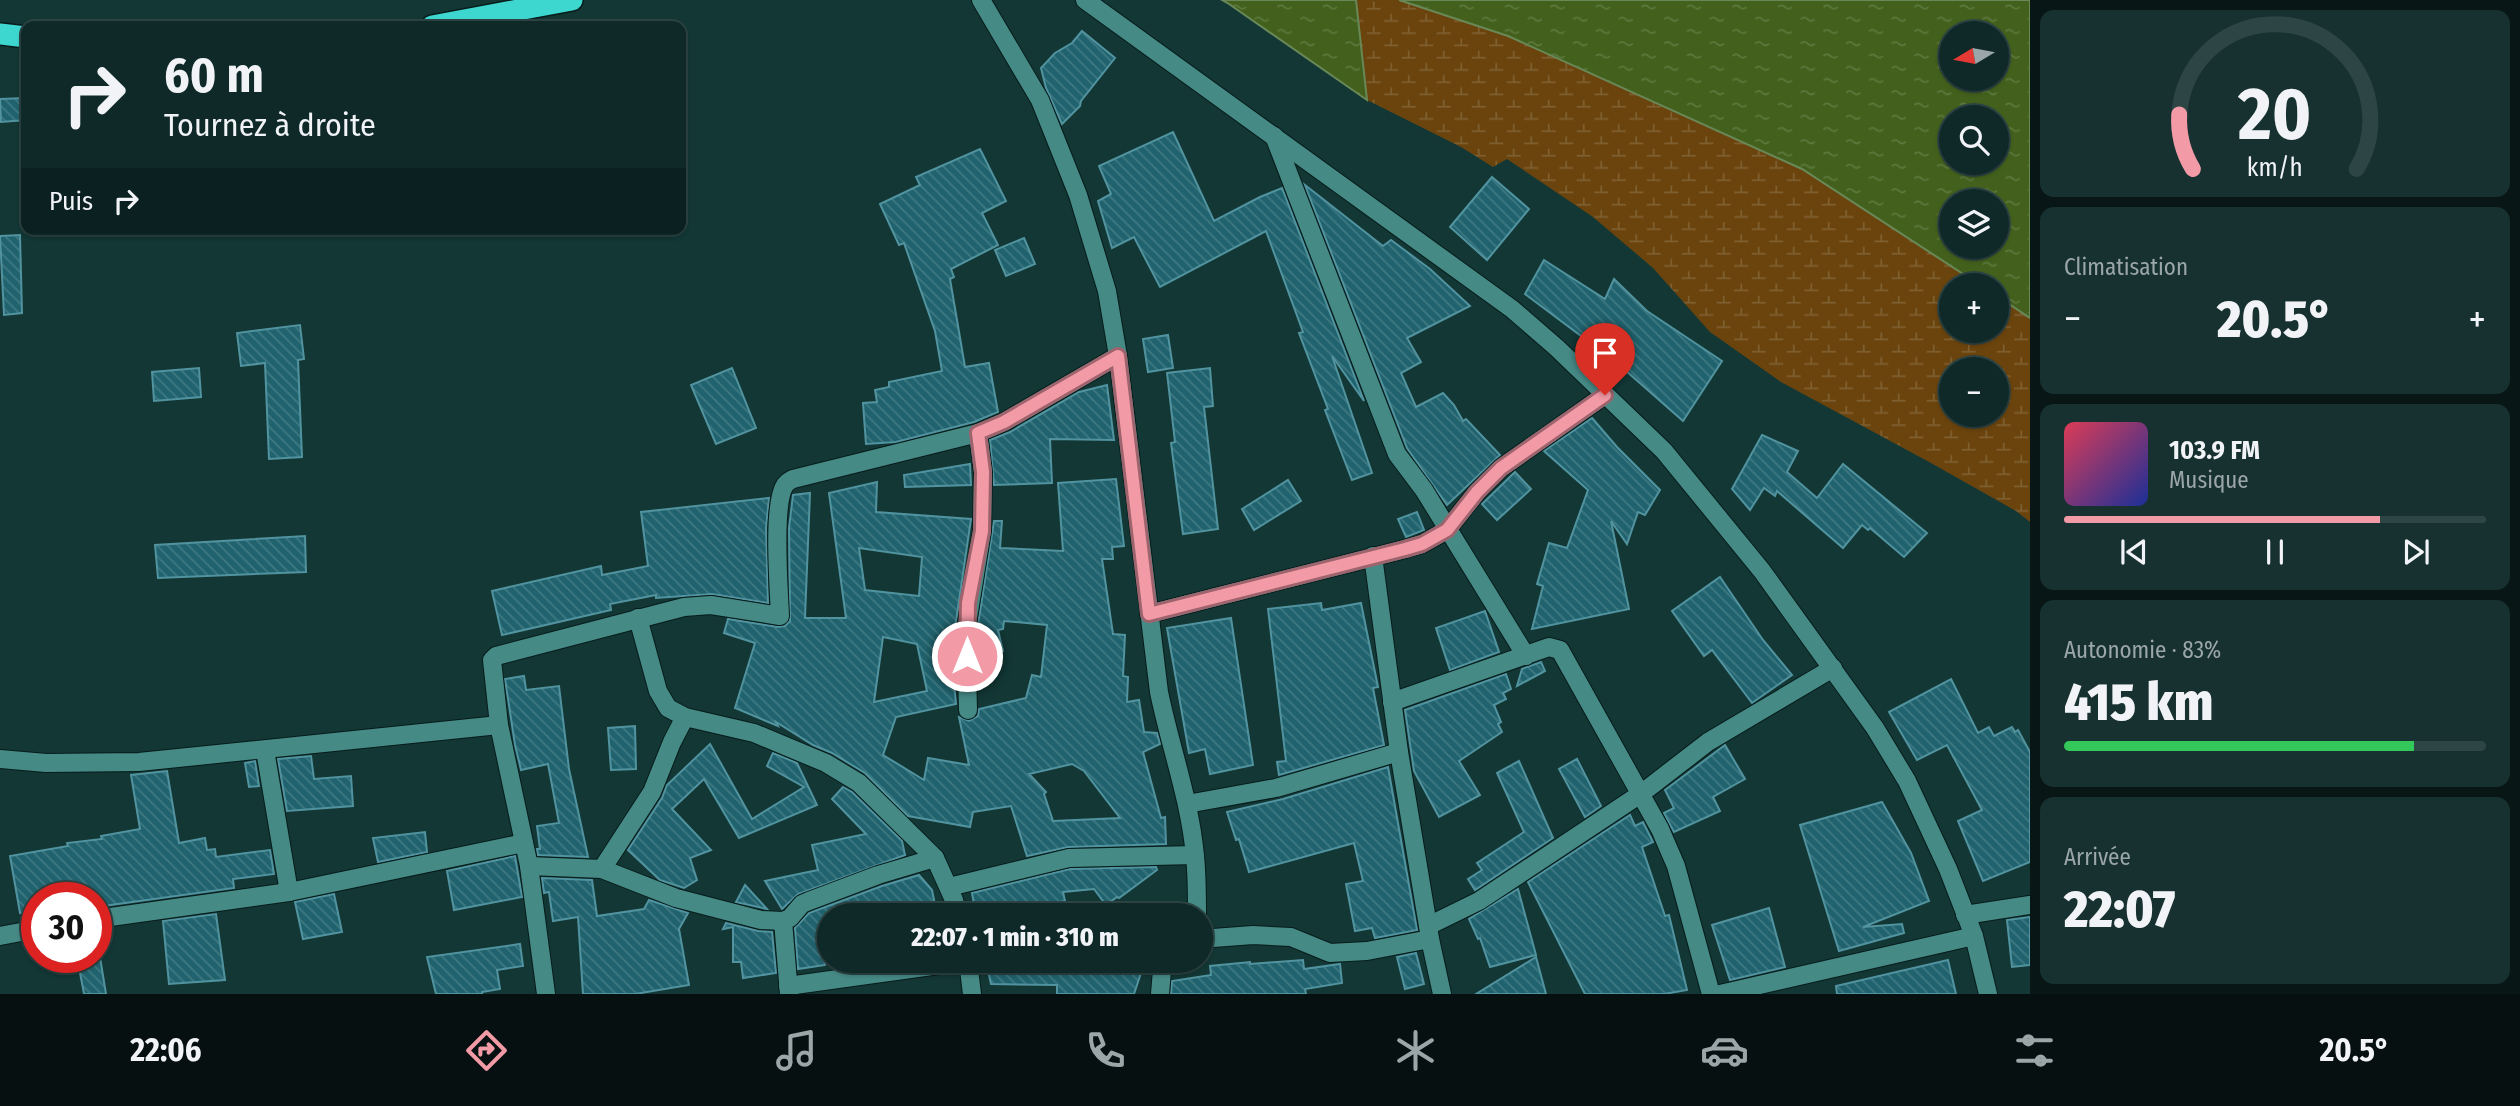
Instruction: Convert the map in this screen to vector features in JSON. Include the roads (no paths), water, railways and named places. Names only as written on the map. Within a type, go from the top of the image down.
[{"type":"highway","points":[[459,21],[572,0]]},
{"type":"highway","points":[[0,34],[21,36]]},
{"type":"street","points":[[981,0],[1040,100],[1079,195],[1107,291],[1118,356],[1162,704],[1187,804],[1195,855],[1197,903]]},
{"type":"street","points":[[1084,0],[1512,309],[1664,451],[1762,571],[1875,728],[1907,781],[1929,824],[1974,936],[1988,994]]},
{"type":"street","points":[[1273,134],[1397,454],[1424,490],[1526,656]]},
{"type":"street","points":[[546,994],[529,866],[499,725],[492,663],[496,656],[684,607],[711,605],[780,616],[777,540],[782,491],[786,482],[978,433],[1004,422],[1118,356]]},
{"type":"street","points":[[1149,614],[1422,544],[1447,530],[1477,492],[1501,468],[1605,395]]},
{"type":"street","points":[[968,709],[966,630],[982,531],[983,472],[978,433]]},
{"type":"street","points":[[1373,556],[1399,752],[1442,994]]},
{"type":"street","points":[[638,618],[658,691],[668,708],[685,717],[754,733],[826,763],[859,783],[935,858],[954,903]]},
{"type":"street","points":[[1392,702],[1549,648],[1560,650],[1642,793],[1676,866],[1710,994]]},
{"type":"street","points":[[1213,938],[1253,935],[1291,937],[1330,953],[1367,951],[1429,932],[1642,793],[1708,742],[1833,668]]},
{"type":"street","points":[[602,869],[652,792],[685,717]]},
{"type":"street","points":[[0,759],[46,763],[127,762],[499,725]]},
{"type":"street","points":[[265,750],[289,892]]},
{"type":"street","points":[[1187,804],[1276,788],[1399,752]]},
{"type":"street","points":[[112,917],[289,892],[524,843]]},
{"type":"street","points":[[949,887],[1069,858],[1195,855]]},
{"type":"street","points":[[529,866],[602,869],[676,898],[761,920],[783,921],[809,901],[878,875],[935,858]]},
{"type":"street","points":[[1965,915],[2030,905]]},
{"type":"street","points":[[783,921],[788,990],[894,973]]},
{"type":"street","points":[[0,936],[21,932]]},
{"type":"street","points":[[1720,994],[1974,936]]},
{"type":"street","points":[[969,973],[972,994]]},
{"type":"street","points":[[1160,994],[1162,973]]},
{"type":"water","points":[[1222,0],[1356,0],[1367,100],[1229,4]]},
{"type":"water","points":[[1399,0],[2030,0],[2030,318],[2009,304],[2009,273],[1962,273],[1940,259],[2009,259],[2009,189],[1939,189],[1939,258],[1802,169],[1508,36]]}]
